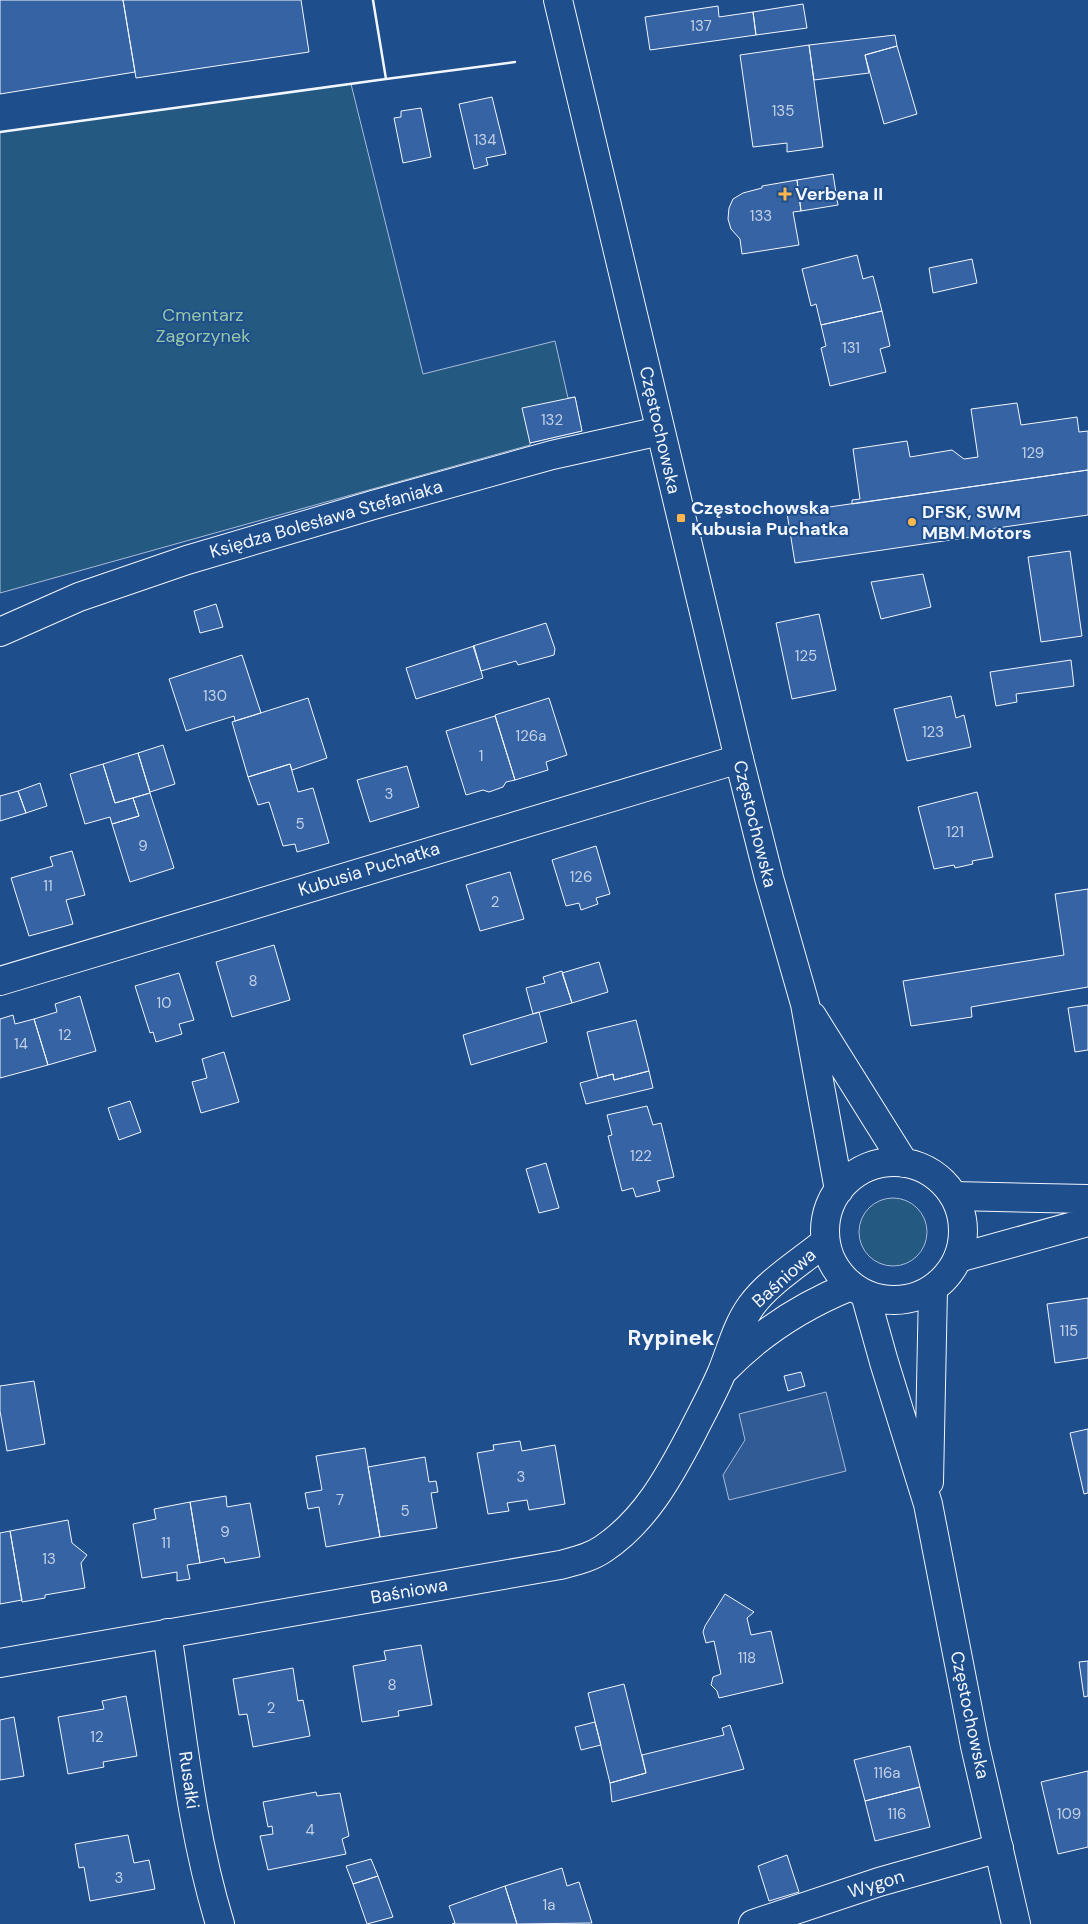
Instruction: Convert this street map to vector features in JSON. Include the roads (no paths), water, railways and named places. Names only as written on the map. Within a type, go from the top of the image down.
[{"type":"street","name":"Częstochowska","points":[[558,0],[739,758],[769,878],[805,1004],[839,1190]]},
{"type":"street","name":"Księdza Bolesława Stefaniaka","points":[[0,632],[79,597],[187,560],[542,458],[660,431]]},
{"type":"street","name":"Kubusia Puchatka","points":[[0,981],[739,758]]},
{"type":"street","name":"Częstochowska","points":[[805,1004],[904,1163]]},
{"type":"street","points":[[885,1162],[904,1163],[933,1173],[945,1184],[954,1196],[962,1216],[964,1237],[958,1258],[948,1275],[933,1288],[917,1297],[899,1300],[882,1299],[858,1290],[839,1273],[830,1259],[825,1242],[825,1224],[830,1206],[839,1190],[852,1176],[868,1167],[885,1162]]},
{"type":"street","points":[[954,1196],[1088,1200]]},
{"type":"street","points":[[958,1258],[1088,1222]]},
{"type":"street","name":"Baśniowa","points":[[0,1663],[560,1565],[584,1559],[602,1550],[619,1537],[644,1512],[665,1485],[722,1372],[733,1339],[752,1304],[775,1282],[825,1242]]},
{"type":"street","name":"Częstochowska","points":[[928,1504],[933,1288]]},
{"type":"street","name":"Częstochowska","points":[[858,1290],[884,1362],[928,1504],[975,1746],[1016,1924]]},
{"type":"street","name":"Baśniowa","points":[[722,1372],[759,1337],[824,1297],[858,1290]]},
{"type":"street","name":"Rusałki","points":[[167,1633],[198,1840],[220,1924]]},
{"type":"street","name":"Wygon","points":[[753,1924],[879,1882],[999,1848]]},
{"type":"place","name":"Verbena II","points":[[785,194]]},
{"type":"place","name":"Częstochowska Kubusia Puchatka","points":[[681,518]]},
{"type":"place","name":"DFSK, SWM MBM Motors","points":[[912,522]]},
{"type":"district","name":"Rypinek","points":[[671,1337]]},
{"type":"park label","name":"Cmentarz Zagorzynek","points":[[203,325]]}]
